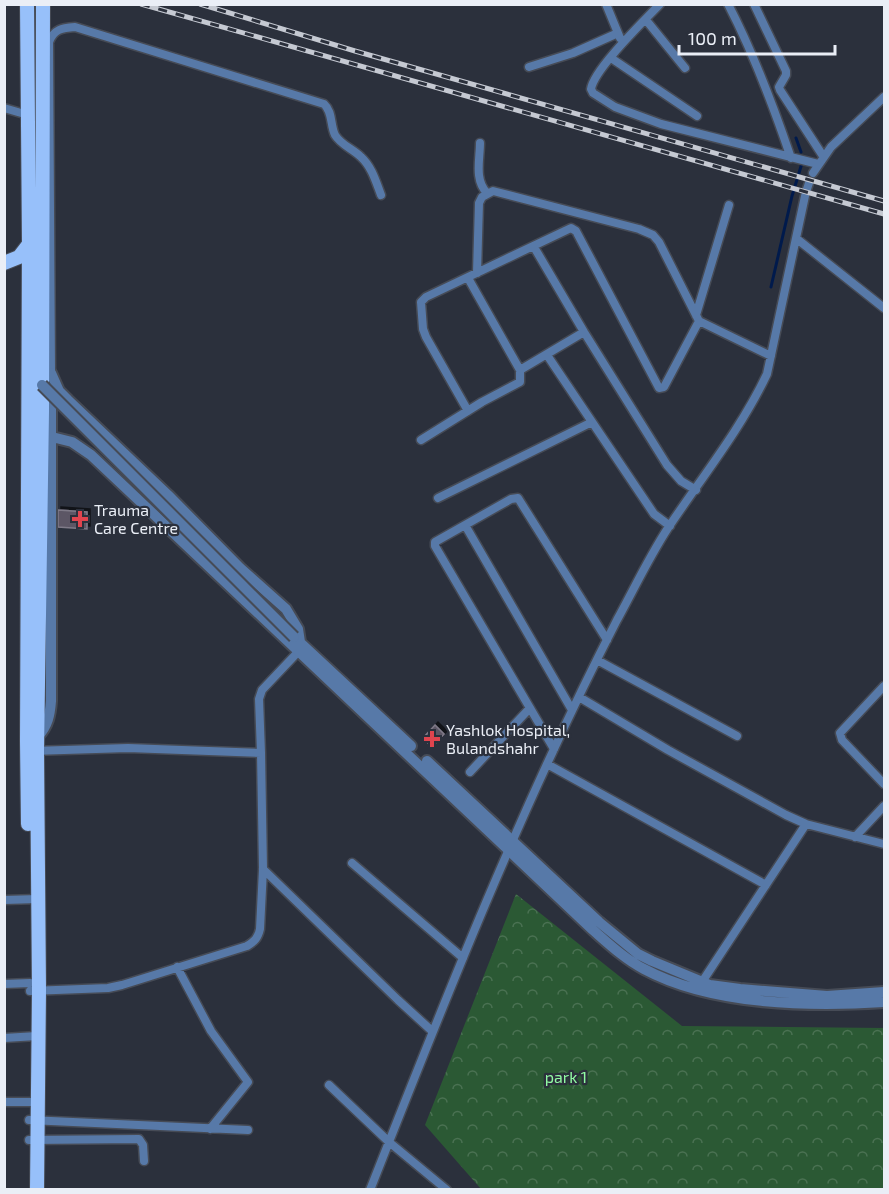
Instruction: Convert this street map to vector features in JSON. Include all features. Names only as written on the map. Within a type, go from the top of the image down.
[{"type":"main road","points":[[27,4],[34,899],[32,1102],[37,1190]]},
{"type":"main road","points":[[32,751],[38,736],[43,4]]},
{"type":"main road","points":[[4,263],[19,257],[29,244]]},
{"type":"main road","points":[[28,1190],[33,1140]]},
{"type":"street","points":[[606,4],[622,44]]},
{"type":"street","points":[[660,4],[622,44],[594,80],[591,89],[596,96],[661,124],[818,164]]},
{"type":"street","points":[[728,4],[756,62],[791,158]]},
{"type":"street","points":[[754,4],[785,67],[786,75],[780,84],[780,90],[824,156]]},
{"type":"street","points":[[646,20],[685,68]]},
{"type":"street","points":[[38,736],[43,731],[49,717],[51,701],[52,436],[49,42],[52,33],[58,29],[75,27],[324,104],[328,108],[332,129],[337,138],[368,164],[381,195]]},
{"type":"street","points":[[529,67],[573,53],[618,33]]},
{"type":"street","points":[[611,58],[697,116]]},
{"type":"street","points":[[813,173],[824,156],[885,97]]},
{"type":"street","points":[[4,108],[27,115]]},
{"type":"street","points":[[480,143],[479,180],[487,193]]},
{"type":"street","points":[[370,1190],[432,1031],[510,844],[572,710],[653,552],[696,490],[767,374],[807,189]]},
{"type":"street","points":[[477,273],[479,203],[487,193],[500,192],[646,231],[659,242],[697,318],[771,356]]},
{"type":"street","points":[[468,411],[423,329],[421,305],[426,297],[571,228],[574,229],[659,388],[664,387],[697,318],[729,205]]},
{"type":"street","points":[[797,239],[885,308]]},
{"type":"street","points":[[534,247],[673,474],[696,490]]},
{"type":"street","points":[[422,440],[520,382],[520,370],[468,278]]},
{"type":"street","points":[[520,370],[584,332]]},
{"type":"street","points":[[547,355],[656,517],[670,526]]},
{"type":"street","points":[[4,984],[33,988],[108,988],[254,942],[260,929],[263,869],[260,699],[262,690],[297,643],[298,629],[286,609],[240,568],[168,495],[68,400],[59,390],[51,373]]},
{"type":"street","points":[[42,386],[297,643]]},
{"type":"street","points":[[438,498],[592,422]]},
{"type":"street","points":[[52,436],[72,441],[91,455],[297,643],[510,844],[638,954],[702,982],[740,989],[827,996],[885,992]]},
{"type":"street","points":[[554,749],[435,546],[436,540],[511,499],[518,498],[607,640]]},
{"type":"street","points":[[465,525],[572,710]]},
{"type":"street","points":[[597,660],[737,736]]},
{"type":"street","points":[[885,686],[840,733],[842,740],[885,784]]},
{"type":"street","points":[[579,697],[668,750],[806,824],[885,844]]},
{"type":"street","points":[[470,772],[530,708]]},
{"type":"street","points":[[32,751],[128,748],[261,753]]},
{"type":"street","points":[[547,764],[766,885]]},
{"type":"street","points":[[855,837],[885,806]]},
{"type":"street","points":[[702,982],[806,824]]},
{"type":"street","points":[[510,844],[593,930],[626,958],[645,970],[706,992],[761,1000],[826,1005],[885,1002]]},
{"type":"street","points":[[352,863],[463,958]]},
{"type":"street","points":[[263,869],[399,1002],[432,1031]]},
{"type":"street","points":[[4,900],[34,899]]},
{"type":"street","points":[[177,967],[211,1031],[248,1082],[210,1129]]},
{"type":"street","points":[[4,1038],[33,1036]]},
{"type":"street","points":[[329,1085],[389,1142],[447,1190]]},
{"type":"street","points":[[4,1102],[32,1102]]},
{"type":"street","points":[[33,1121],[248,1130]]},
{"type":"street","points":[[33,1140],[139,1139],[143,1145],[144,1161]]},
{"type":"green space","name":"park 1","points":[[516,894],[682,1026],[884,1028],[884,1189],[481,1189],[425,1125]]},
{"type":"building","points":[[58,510],[87,512],[87,529],[58,527]]},
{"type":"building","points":[[435,725],[444,734],[432,747],[423,738]]},
{"type":"waterway","points":[[796,138],[801,152]]},
{"type":"waterway","points":[[771,287],[802,163]]},
{"type":"railway","points":[[141,4],[884,214]]},
{"type":"railway","points":[[200,4],[355,51],[884,201]]},
{"type":"place","name":"Trauma Care Centre","points":[[80,519]]},
{"type":"place","name":"Yashlok Hospital, Bulandshahr","points":[[432,739]]}]
